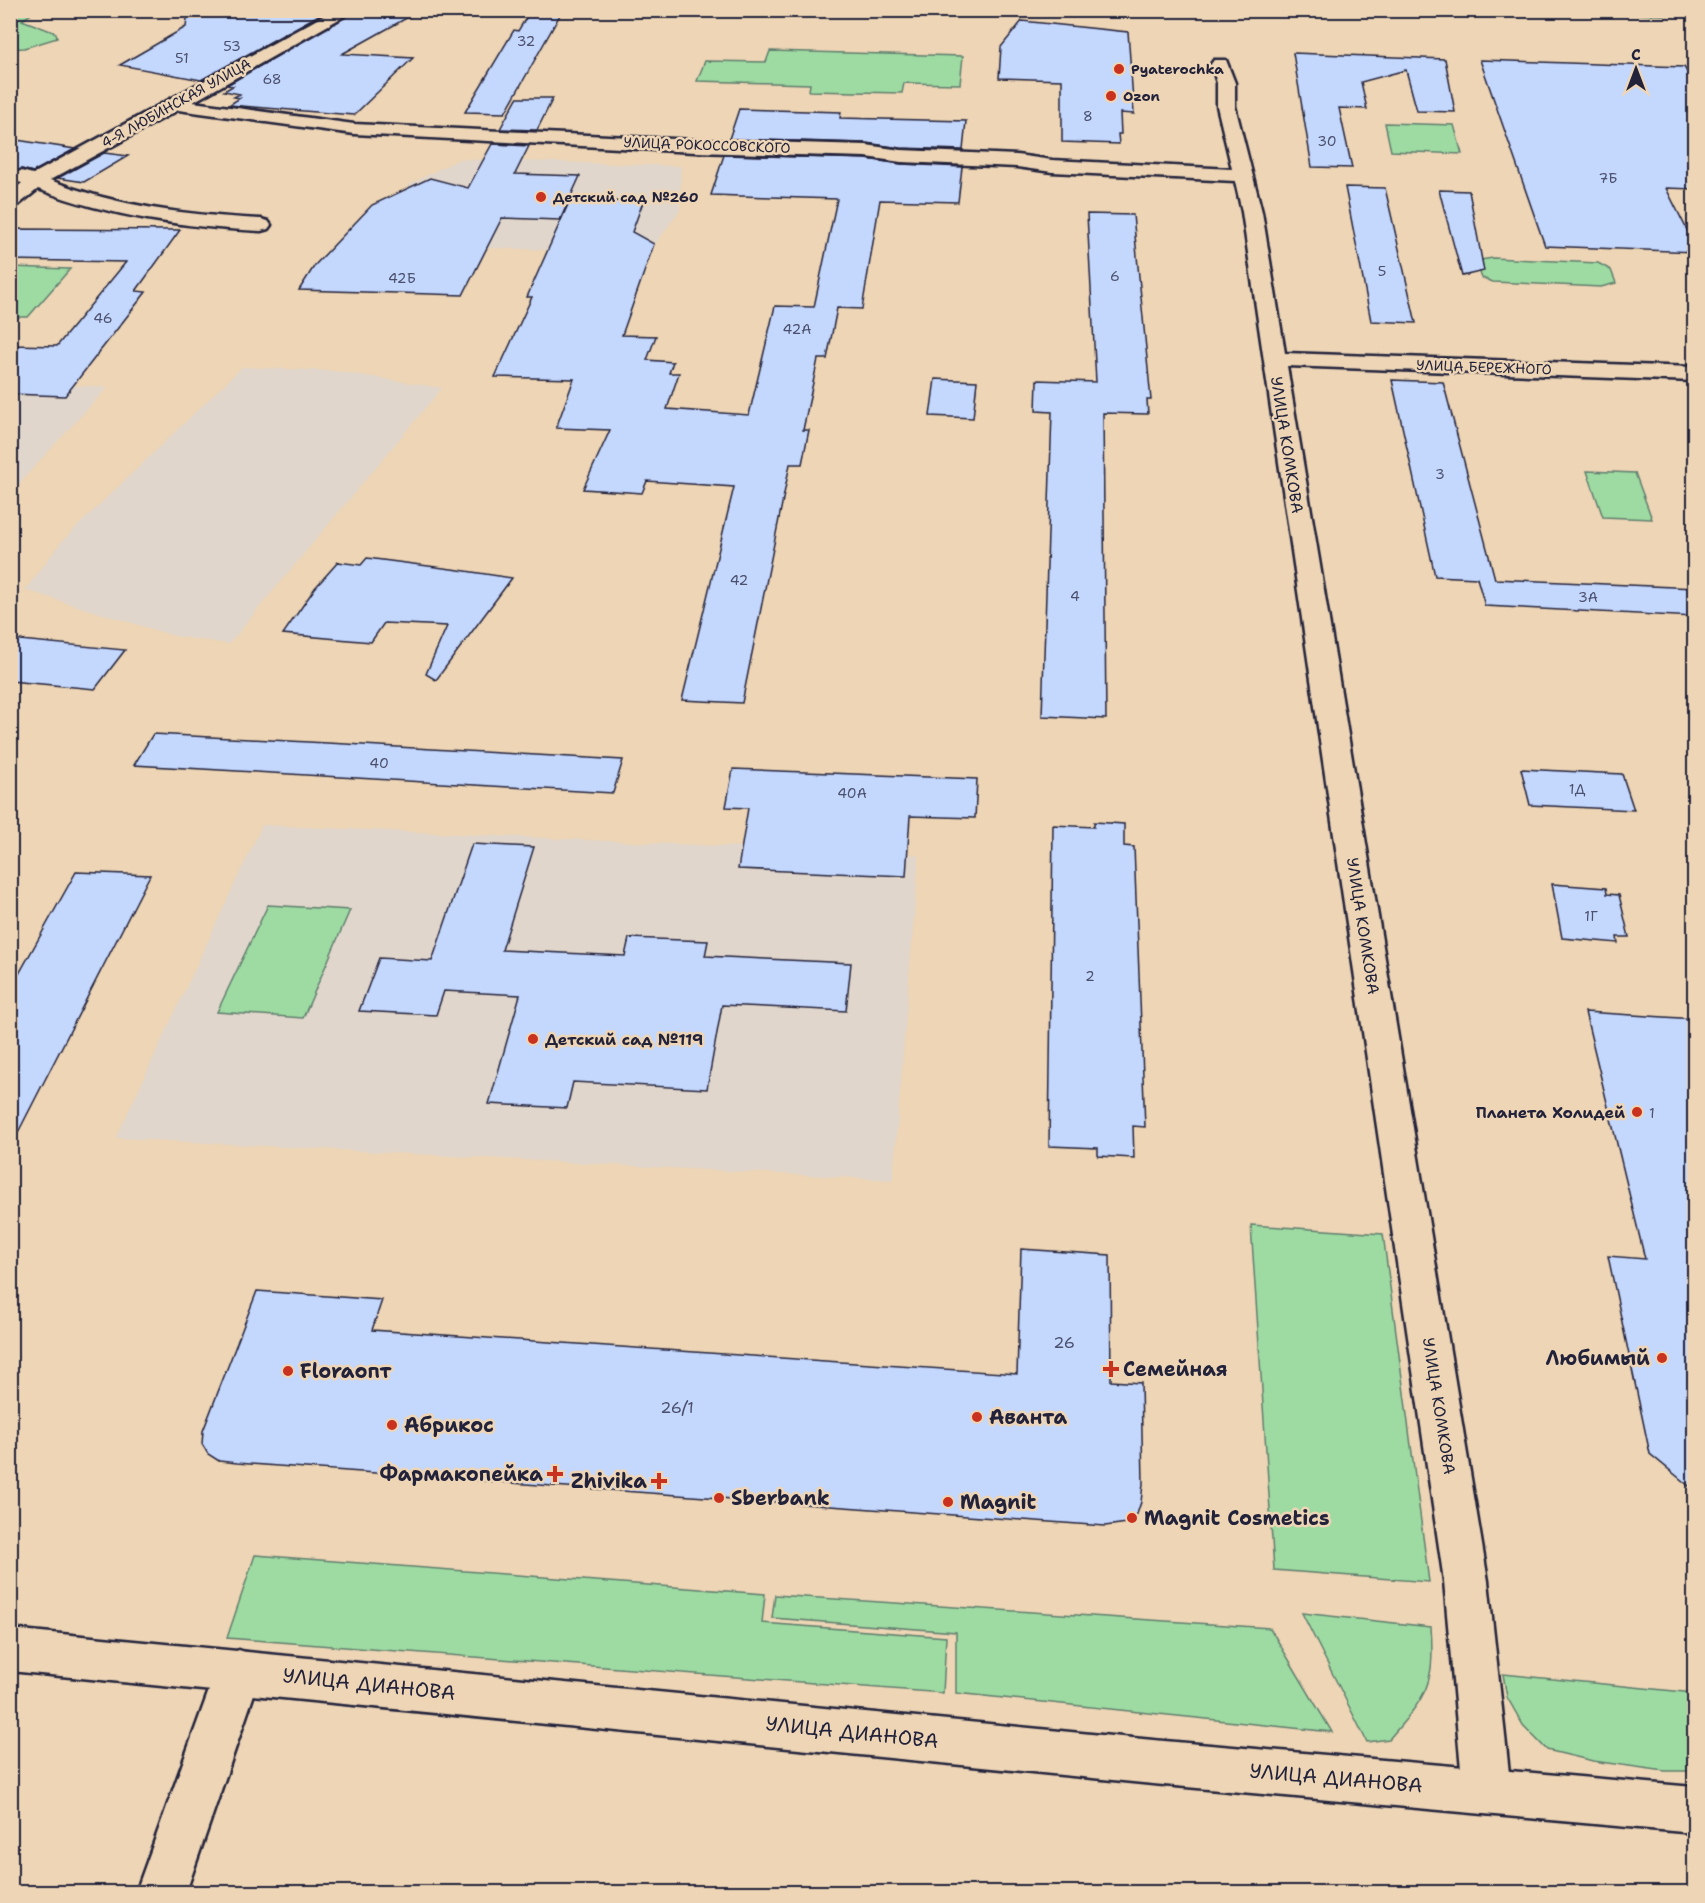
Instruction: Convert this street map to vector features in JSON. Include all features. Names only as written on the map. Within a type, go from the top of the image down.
[{"type":"street","name":"4-Я ЛЮБИНСКАЯ УЛИЦА","points":[[10,202],[34,181],[347,10]]},
{"type":"street","name":"УЛИЦА КОМКОВА","points":[[1220,63],[1226,83],[1226,106],[1252,212],[1466,1581],[1487,1791]]},
{"type":"street","name":"УЛИЦА РОКОССОВСКОГО","points":[[172,104],[354,129],[695,146],[866,151],[901,156],[1017,161],[1052,166],[1128,171],[1243,175]]},
{"type":"street","points":[[10,174],[86,200],[118,208],[203,222],[261,225]]},
{"type":"street","name":"УЛИЦА БЕРЕЖНОГО","points":[[1274,359],[1695,374]]},
{"type":"street","name":"УЛИЦА ДИАНОВА","points":[[10,1650],[1153,1762],[1695,1810]]},
{"type":"street","points":[[162,1893],[239,1671]]},
{"type":"shaded area","name":"Детский сад №260","points":[[459,159],[681,166],[680,210],[649,253],[385,245],[374,233],[410,184]]},
{"type":"shaded area","points":[[242,367],[335,371],[442,388],[229,644],[174,636],[25,590],[61,542]]},
{"type":"shaded area","points":[[11,383],[108,387],[11,492]]},
{"type":"shaded area","name":"Детский сад №119","points":[[262,825],[919,855],[893,1180],[116,1138]]},
{"type":"green space","points":[[11,10],[36,11],[22,20],[56,33],[57,38],[24,48],[11,49]]},
{"type":"green space","points":[[1535,10],[1694,10],[1694,16],[1535,11]]},
{"type":"green space","points":[[770,51],[963,56],[960,84],[904,83],[902,93],[809,91],[810,84],[697,81],[705,61],[766,62]]},
{"type":"green space","points":[[1385,123],[1454,125],[1462,154],[1391,151]]},
{"type":"green space","points":[[1493,258],[1598,263],[1611,270],[1616,283],[1601,287],[1493,282],[1482,278],[1477,265],[1481,260]]},
{"type":"green space","points":[[11,267],[70,269],[28,317],[11,317]]},
{"type":"green space","points":[[1587,471],[1635,473],[1652,519],[1603,517]]},
{"type":"green space","points":[[268,905],[350,910],[303,1018],[217,1012]]},
{"type":"green space","points":[[1251,1225],[1383,1234],[1429,1582],[1274,1570]]},
{"type":"green space","points":[[255,1555],[765,1594],[762,1623],[946,1637],[943,1693],[227,1638]]},
{"type":"green space","points":[[775,1595],[1270,1628],[1332,1732],[956,1693],[956,1632],[772,1618]]},
{"type":"green space","points":[[1302,1613],[1431,1627],[1431,1663],[1426,1689],[1412,1711],[1389,1739],[1367,1742]]},
{"type":"green space","points":[[1503,1674],[1694,1693],[1694,1771],[1665,1771],[1593,1761],[1547,1750],[1523,1725],[1507,1697]]},
{"type":"building","points":[[188,10],[328,10],[201,80],[120,65],[186,27]]},
{"type":"building","points":[[357,10],[421,10],[342,54],[413,58],[354,115],[229,105],[240,98],[234,97],[240,94],[224,91],[233,86],[227,85]]},
{"type":"building","points":[[529,13],[561,13],[505,113],[465,112],[514,30],[518,31]]},
{"type":"building","points":[[1022,21],[1128,32],[1134,114],[1120,113],[1119,144],[1062,142],[1062,80],[999,78],[1001,47]]},
{"type":"building","points":[[1293,53],[1445,59],[1455,112],[1417,111],[1406,70],[1361,82],[1367,109],[1339,108],[1352,168],[1312,167]]},
{"type":"building","points":[[1480,60],[1684,67],[1695,85],[1695,189],[1666,188],[1695,246],[1695,252],[1545,246]]},
{"type":"building","points":[[517,98],[553,98],[537,130],[500,129]]},
{"type":"building","points":[[739,109],[841,112],[840,118],[966,121],[963,150],[901,148],[866,143],[729,139]]},
{"type":"building","points":[[10,139],[75,149],[33,172],[22,169],[10,171]]},
{"type":"building","points":[[492,144],[529,146],[515,174],[580,176],[560,220],[502,218],[463,295],[299,290],[315,265],[372,205],[430,178],[468,188]]},
{"type":"building","points":[[104,153],[128,156],[84,182],[58,178]]},
{"type":"building","points":[[724,155],[866,159],[901,164],[962,167],[958,202],[880,200],[862,309],[837,308],[827,359],[818,359],[803,430],[809,430],[802,464],[790,464],[742,703],[682,700],[734,487],[647,481],[642,493],[583,489],[610,430],[556,428],[574,379],[495,377],[532,297],[527,297],[570,200],[643,202],[632,232],[654,244],[622,335],[656,336],[647,360],[673,362],[669,373],[679,373],[667,409],[749,415],[775,306],[814,307],[837,199],[711,195]]},
{"type":"building","points":[[1345,187],[1385,188],[1416,323],[1371,321]]},
{"type":"building","points":[[1439,190],[1469,191],[1484,271],[1462,276]]},
{"type":"building","points":[[1087,214],[1133,215],[1151,400],[1147,400],[1148,414],[1103,413],[1106,719],[1042,716],[1052,412],[1036,411],[1037,380],[1096,382]]},
{"type":"building","points":[[10,229],[180,230],[136,291],[146,292],[65,396],[10,394],[10,345],[57,346],[126,262],[10,260]]},
{"type":"building","points":[[935,379],[977,381],[973,418],[930,416]]},
{"type":"building","points":[[1392,380],[1443,382],[1495,579],[1695,588],[1695,617],[1485,606],[1477,578],[1435,576]]},
{"type":"building","points":[[367,558],[512,578],[436,680],[426,674],[447,626],[384,623],[371,642],[283,634],[315,588],[338,562],[361,565]]},
{"type":"building","points":[[10,639],[125,650],[95,689],[10,681]]},
{"type":"building","points":[[153,734],[623,760],[613,793],[134,765]]},
{"type":"building","points":[[733,769],[977,779],[975,818],[910,816],[906,876],[738,869],[748,808],[726,807]]},
{"type":"building","points":[[1521,769],[1622,774],[1634,810],[1530,805]]},
{"type":"building","points":[[1094,822],[1124,824],[1124,846],[1134,847],[1145,1127],[1133,1126],[1134,1158],[1098,1156],[1098,1148],[1049,1146],[1053,825],[1094,827]]},
{"type":"building","points":[[472,844],[534,847],[502,950],[625,956],[629,938],[708,941],[705,956],[851,963],[846,1011],[722,1005],[707,1089],[573,1082],[567,1108],[489,1104],[520,995],[444,991],[436,1015],[359,1011],[379,958],[432,961]]},
{"type":"building","points":[[76,872],[150,875],[10,1148],[10,990]]},
{"type":"building","points":[[1552,884],[1606,888],[1607,894],[1619,895],[1629,937],[1617,937],[1618,943],[1562,938]]},
{"type":"building","points":[[1585,1012],[1695,1019],[1695,1491],[1650,1454],[1608,1256],[1645,1259]]},
{"type":"building","points":[[1021,1249],[1110,1255],[1111,1381],[1141,1383],[1143,1484],[1137,1514],[1127,1523],[1105,1526],[237,1463],[219,1461],[208,1454],[202,1444],[203,1431],[257,1291],[382,1300],[372,1330],[1017,1374]]},
{"type":"place","name":"Pyaterochka","points":[[1119,69]]},
{"type":"place","name":"Ozon","points":[[1111,96]]},
{"type":"place","name":"Детский сад №260","points":[[541,197]]},
{"type":"place","name":"Детский сад №119","points":[[533,1039]]},
{"type":"place","name":"Планета Холидей","points":[[1637,1112]]},
{"type":"place","name":"Любимый","points":[[1662,1358]]},
{"type":"place","name":"Семейная","points":[[1111,1369]]},
{"type":"place","name":"Floraопт","points":[[288,1371]]},
{"type":"place","name":"Аванта","points":[[977,1417]]},
{"type":"place","name":"Абрикос","points":[[392,1425]]},
{"type":"place","name":"Фармакопейка","points":[[555,1474]]},
{"type":"place","name":"Zhivika","points":[[659,1481]]},
{"type":"place","name":"Sberbank","points":[[719,1498]]},
{"type":"place","name":"Magnit","points":[[948,1502]]},
{"type":"place","name":"Magnit Cosmetics","points":[[1132,1518]]}]
